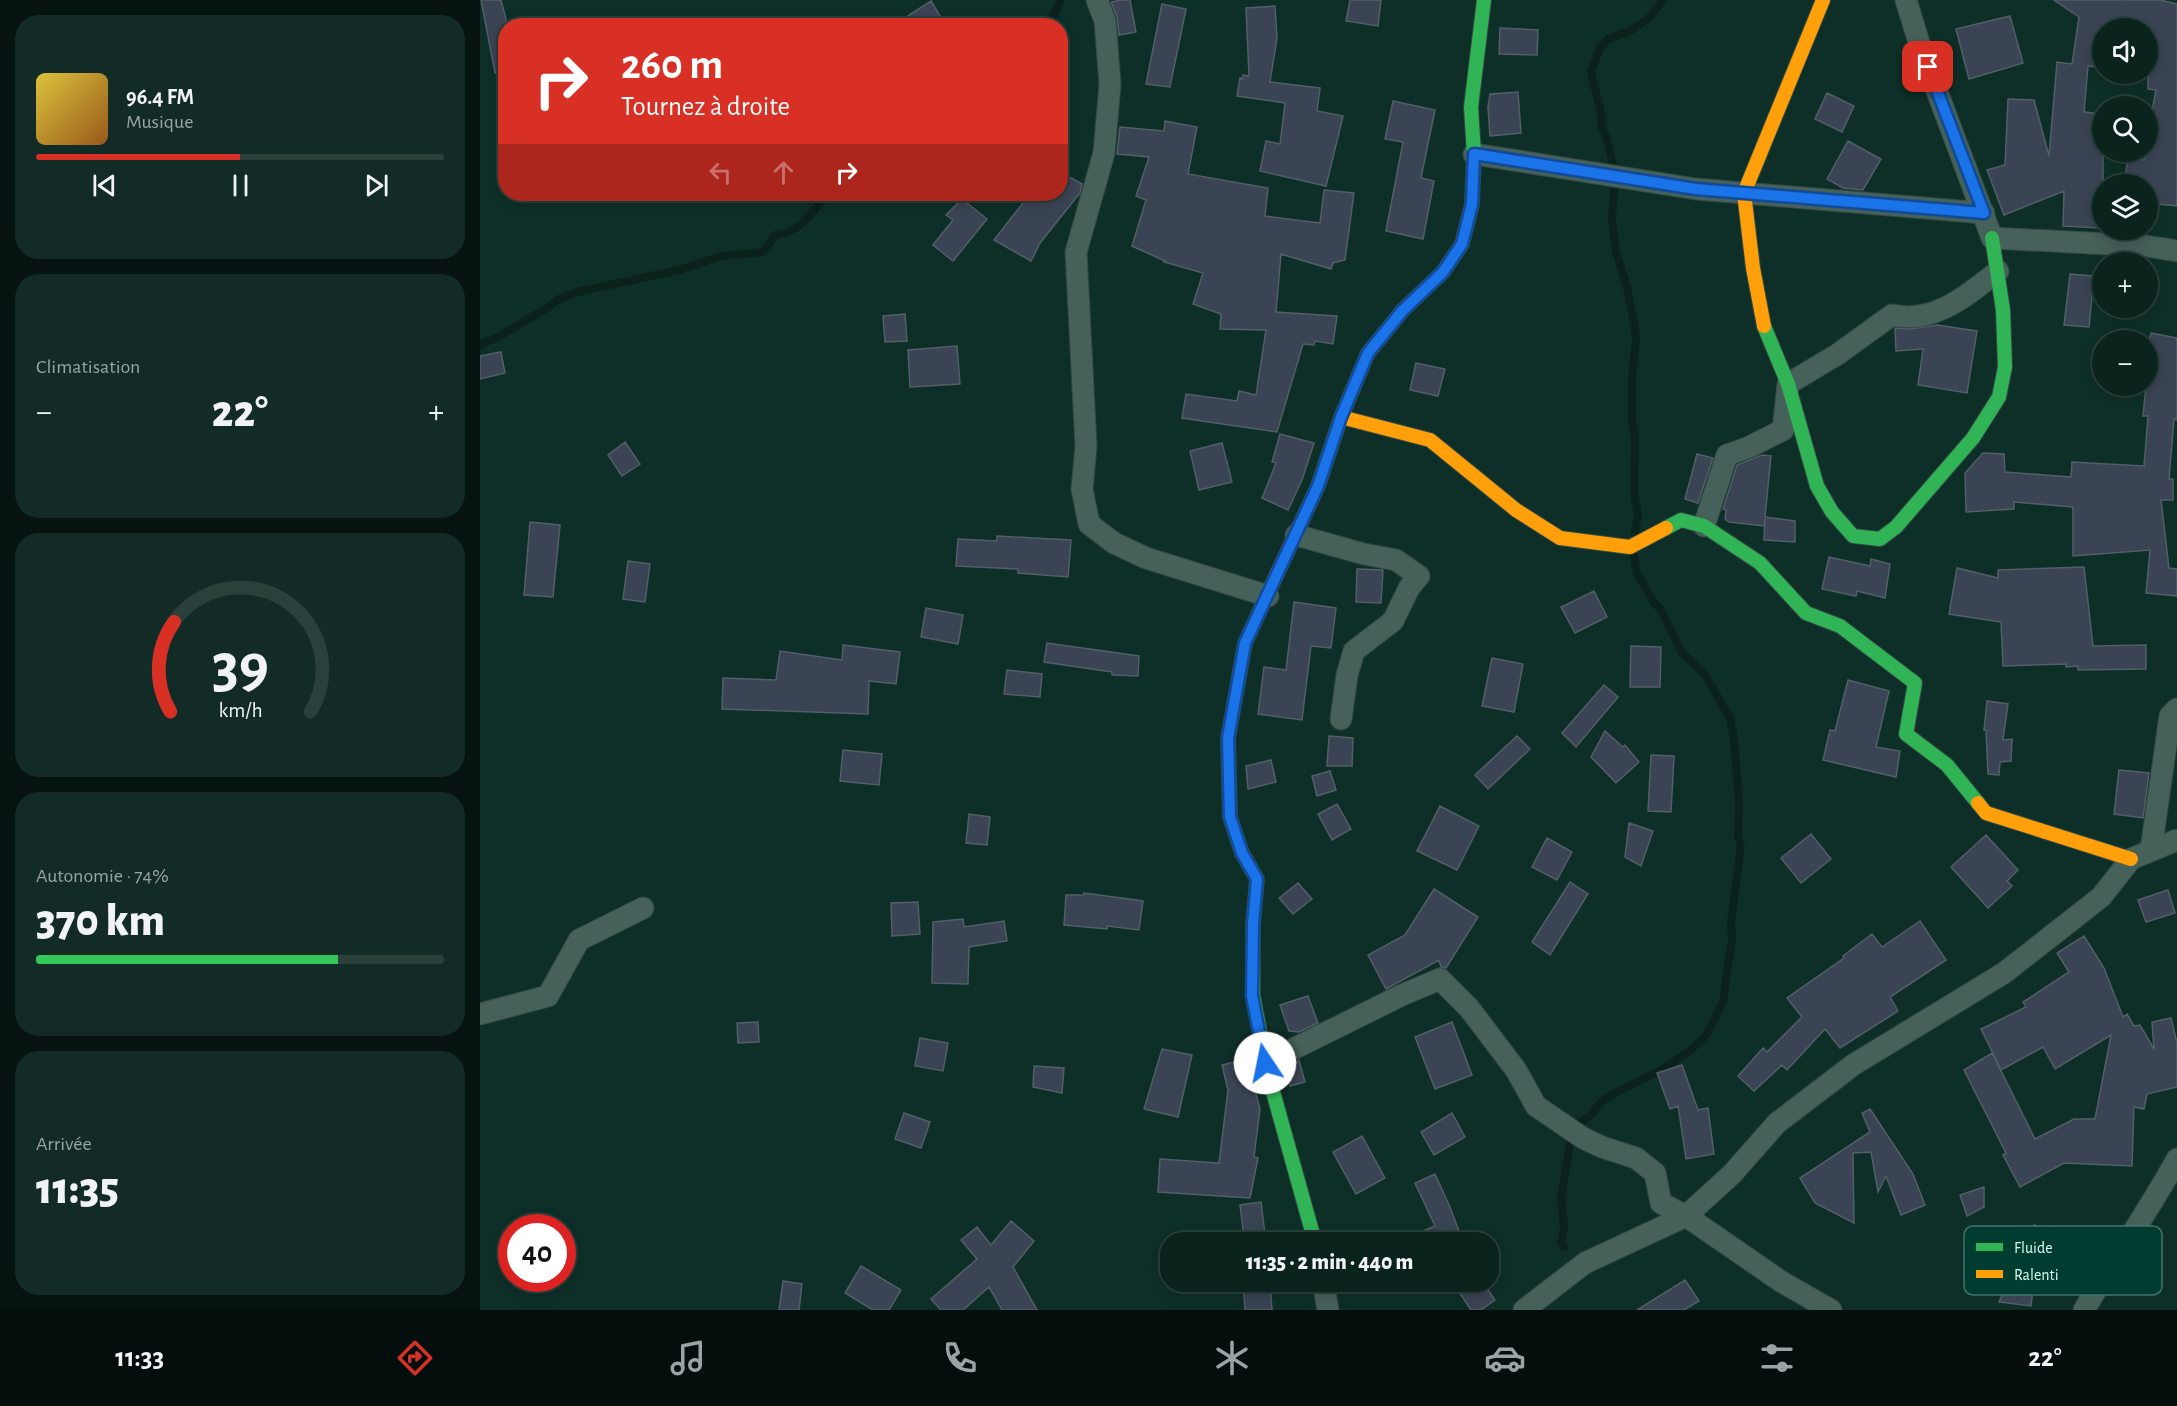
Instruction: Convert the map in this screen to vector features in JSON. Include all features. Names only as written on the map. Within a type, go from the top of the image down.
[{"type":"street","points":[[1097,0],[1105,21],[1110,84],[1104,153],[1076,252],[1086,446],[1082,489],[1089,524],[1114,543],[1146,558],[1268,596]]},
{"type":"street","points":[[1312,1232],[1265,1063],[1252,996],[1253,924],[1257,879],[1242,853],[1230,817],[1228,738],[1245,643],[1318,486],[1341,417],[1368,353],[1403,310],[1443,272],[1462,244],[1472,204],[1474,154],[1472,107],[1484,0]]},
{"type":"street","points":[[1823,0],[1744,193],[1753,268],[1763,324],[1788,384],[1817,486],[1832,512],[1853,536],[1880,539],[1896,527],[1973,438],[1999,397],[2005,367],[2003,310],[1992,238],[1920,46],[1906,0]]},
{"type":"street","points":[[1474,154],[1696,189],[1984,213]]},
{"type":"street","points":[[1992,238],[2146,246],[2177,251]]},
{"type":"street","points":[[1788,384],[1838,354],[1892,315],[1907,319],[1927,316],[1961,300],[1998,271]]},
{"type":"street","points":[[1704,526],[1727,455],[1783,430],[1788,384]]},
{"type":"street","points":[[1341,417],[1430,440],[1516,510],[1560,538],[1630,547],[1681,520],[1704,526],[1760,563],[1806,613],[1840,626],[1915,683],[1906,734],[1947,765],[1986,813],[2131,859]]},
{"type":"street","points":[[1296,534],[1364,554],[1396,560],[1419,576],[1393,621],[1354,651],[1347,675],[1341,719]]},
{"type":"street","points":[[2151,850],[2170,716],[2177,709]]},
{"type":"street","points":[[1524,1310],[1585,1263],[1686,1216],[1731,1174],[1777,1123],[1853,1065],[2004,973],[2101,897],[2131,859],[2177,840]]},
{"type":"street","points":[[480,1014],[548,996],[579,940],[643,908]]},
{"type":"street","points":[[1265,1063],[1402,995],[1440,979],[1482,1025],[1516,1070],[1536,1106],[1584,1138],[1602,1147],[1636,1158],[1655,1173],[1661,1203],[1686,1216],[1782,1282],[1831,1310]]},
{"type":"street","points":[[2137,1226],[2156,1198],[2177,1159]]},
{"type":"street","points":[[1325,1292],[1328,1310]]},
{"type":"street","points":[[2084,1310],[2093,1295]]},
{"type":"building","points":[[481,0],[501,0],[506,18],[498,18],[498,73],[495,73]]},
{"type":"building","points":[[1130,0],[1136,32],[1119,35],[1117,17],[1111,2]]},
{"type":"building","points":[[1350,0],[1381,0],[1378,26],[1346,21]]},
{"type":"building","points":[[2054,0],[2160,0],[2177,4],[2177,206],[2158,204],[2158,174],[2126,174],[2127,162],[2158,162],[2158,96],[2155,96],[2156,90],[2148,89],[2148,84],[2158,84],[2158,18],[2092,18],[2092,67],[2088,66],[2084,112],[2092,113],[2092,162],[2103,162],[2103,174],[2092,174],[2092,228],[2063,226],[2064,191],[2004,215],[1987,170],[2005,165],[2008,99],[2034,100],[2049,156],[2057,62],[2072,64],[2079,17]]},
{"type":"building","points":[[931,1],[941,18],[904,18]]},
{"type":"building","points":[[1162,4],[1186,9],[1170,87],[1146,84]]},
{"type":"building","points":[[1275,6],[1277,38],[1270,82],[1320,88],[1317,111],[1343,116],[1326,186],[1260,171],[1266,141],[1280,144],[1285,103],[1237,96],[1240,78],[1242,79],[1243,75],[1249,76],[1246,8]]},
{"type":"building","points":[[2010,16],[2023,63],[1969,79],[1956,29]]},
{"type":"building","points":[[1500,28],[1538,30],[1537,55],[1499,54]]},
{"type":"building","points":[[1518,92],[1521,133],[1490,136],[1488,107],[1490,94]]},
{"type":"building","points":[[1827,93],[1854,106],[1842,132],[1815,119]]},
{"type":"building","points":[[1393,101],[1435,110],[1421,178],[1434,181],[1423,239],[1386,231],[1403,142],[1385,139]]},
{"type":"building","points":[[1165,121],[1197,127],[1188,174],[1268,188],[1265,216],[1320,223],[1324,190],[1354,193],[1345,260],[1333,263],[1331,269],[1281,254],[1276,312],[1337,316],[1333,344],[1315,341],[1314,345],[1303,344],[1277,432],[1182,418],[1186,394],[1237,401],[1239,391],[1256,395],[1266,330],[1220,329],[1221,314],[1193,304],[1203,273],[1164,262],[1132,246],[1146,200],[1136,196],[1149,157],[1117,154],[1120,127],[1164,131]]},
{"type":"building","points":[[1848,141],[1881,159],[1863,190],[1843,188],[1827,179]]},
{"type":"building","points":[[1068,176],[1082,184],[1080,193],[1040,243],[1031,261],[994,240],[1025,201],[1068,201]]},
{"type":"building","points":[[960,201],[964,201],[987,219],[953,261],[933,245],[953,220],[946,215]]},
{"type":"building","points":[[2070,274],[2092,276],[2089,327],[2064,325]]},
{"type":"building","points":[[905,314],[907,341],[885,342],[883,316]]},
{"type":"building","points":[[1937,325],[1977,331],[1967,393],[1918,385],[1923,349],[1896,351],[1895,328],[1909,329]]},
{"type":"building","points":[[2158,334],[2177,338],[2177,420],[2174,419],[2169,479],[2173,479],[2173,500],[2161,500],[2169,568],[2177,569],[2177,596],[2146,593],[2150,550],[2073,556],[2073,507],[2014,502],[2014,509],[1966,512],[1965,473],[1983,453],[2004,454],[2005,472],[2071,477],[2072,462],[2144,466],[2148,416],[2143,416],[2145,396],[2158,396]]},
{"type":"building","points":[[957,346],[960,384],[910,387],[908,350]]},
{"type":"building","points":[[501,352],[505,373],[480,379],[480,356]]},
{"type":"building","points":[[1416,363],[1445,369],[1438,396],[1410,390]]},
{"type":"building","points":[[1280,434],[1314,443],[1302,480],[1288,510],[1262,498],[1276,463],[1272,462]]},
{"type":"building","points":[[625,442],[640,464],[622,476],[608,455]]},
{"type":"building","points":[[1222,443],[1232,482],[1199,490],[1190,451]]},
{"type":"building","points":[[1697,454],[1713,458],[1698,503],[1685,499]]},
{"type":"building","points":[[1762,455],[1771,456],[1765,517],[1795,521],[1795,542],[1764,540],[1765,519],[1764,526],[1729,522],[1725,519],[1726,510],[1723,509],[1737,465]]},
{"type":"building","points":[[530,522],[560,525],[553,597],[524,595]]},
{"type":"building","points":[[997,536],[1071,540],[1068,577],[1018,573],[1018,569],[956,566],[958,539],[997,541]]},
{"type":"building","points":[[1829,557],[1870,566],[1871,559],[1890,564],[1885,598],[1857,591],[1856,596],[1822,589]]},
{"type":"building","points":[[628,561],[650,564],[645,602],[623,599]]},
{"type":"building","points":[[2084,567],[2093,646],[2146,645],[2146,669],[2078,670],[2078,666],[2066,667],[2066,664],[2003,666],[2001,622],[1949,614],[1957,568],[1998,578],[1998,570]]},
{"type":"building","points":[[1357,569],[1383,570],[1381,603],[1356,602]]},
{"type":"building","points":[[1594,591],[1607,617],[1575,633],[1561,607]]},
{"type":"building","points":[[1294,602],[1336,608],[1331,648],[1311,646],[1302,720],[1258,714],[1264,667],[1286,670]]},
{"type":"building","points":[[926,608],[963,615],[958,644],[921,637]]},
{"type":"building","points":[[1047,643],[1139,656],[1138,676],[1112,675],[1112,672],[1044,662]]},
{"type":"building","points":[[843,645],[900,652],[896,684],[869,681],[868,714],[722,709],[723,678],[776,680],[780,651],[842,660]]},
{"type":"building","points":[[1631,646],[1661,647],[1660,687],[1630,687]]},
{"type":"building","points":[[1492,658],[1523,664],[1514,712],[1482,706]]},
{"type":"building","points":[[1007,670],[1042,674],[1040,697],[1004,694]]},
{"type":"building","points":[[1848,680],[1889,691],[1876,747],[1900,751],[1896,777],[1823,760],[1830,730],[1835,731]]},
{"type":"building","points":[[1604,685],[1618,697],[1576,747],[1562,733]]},
{"type":"building","points":[[1987,701],[2008,704],[2003,740],[2012,739],[2011,761],[2000,762],[1999,775],[1988,774],[1986,730],[1984,730]]},
{"type":"building","points":[[1605,731],[1623,747],[1625,745],[1639,762],[1616,783],[1591,757]]},
{"type":"building","points":[[1329,736],[1353,738],[1352,766],[1327,766]]},
{"type":"building","points":[[1517,736],[1530,749],[1488,789],[1475,775]]},
{"type":"building","points":[[843,750],[882,754],[879,785],[840,781]]},
{"type":"building","points":[[1651,755],[1674,756],[1671,812],[1648,811]]},
{"type":"building","points":[[1271,760],[1276,782],[1248,789],[1246,766]]},
{"type":"building","points":[[2119,770],[2149,773],[2143,818],[2114,814]]},
{"type":"building","points":[[1330,771],[1336,790],[1317,796],[1312,776]]},
{"type":"building","points":[[1337,804],[1351,829],[1332,840],[1318,814]]},
{"type":"building","points":[[1440,806],[1479,826],[1457,870],[1417,851]]},
{"type":"building","points":[[969,814],[990,817],[987,845],[966,843]]},
{"type":"building","points":[[1629,823],[1653,831],[1641,866],[1625,857]]},
{"type":"building","points":[[1811,834],[1831,859],[1801,883],[1781,858]]},
{"type":"building","points":[[1986,835],[2018,870],[2007,881],[2012,886],[1988,908],[1951,867]]},
{"type":"building","points":[[1547,838],[1572,852],[1557,880],[1532,867]]},
{"type":"building","points":[[1570,882],[1588,894],[1550,955],[1532,942]]},
{"type":"building","points":[[1298,883],[1312,899],[1293,914],[1279,898]]},
{"type":"building","points":[[1434,889],[1478,917],[1446,968],[1441,967],[1439,960],[1386,989],[1368,955],[1405,935]]},
{"type":"building","points":[[2168,890],[2175,913],[2146,922],[2138,900]]},
{"type":"building","points":[[1084,893],[1143,901],[1139,930],[1107,926],[1107,929],[1064,925],[1066,895],[1084,895]]},
{"type":"building","points":[[918,902],[920,934],[892,936],[891,903]]},
{"type":"building","points":[[963,919],[964,927],[1004,921],[1007,941],[969,947],[968,984],[932,983],[933,922]]},
{"type":"building","points":[[1920,921],[1946,960],[1890,997],[1898,1011],[1840,1048],[1825,1029],[1787,1070],[1782,1065],[1754,1091],[1738,1076],[1763,1048],[1767,1052],[1802,1017],[1787,998],[1844,958],[1843,956],[1872,934],[1882,947]]},
{"type":"building","points":[[2084,936],[2104,968],[2123,1017],[2127,1014],[2134,1026],[2140,1025],[2154,1049],[2152,1022],[2171,1018],[2177,1043],[2177,1087],[2147,1094],[2144,1109],[2134,1107],[2132,1166],[2064,1163],[2020,1187],[2003,1155],[2006,1153],[1964,1070],[1992,1053],[2035,1139],[2074,1119],[2095,1119],[2111,1035],[2055,1069],[2043,1047],[2001,1070],[1981,1029],[2026,1007],[2023,1002],[2069,972],[2057,953]]},
{"type":"building","points":[[1308,996],[1318,1023],[1299,1032],[1289,1031],[1280,1005]]},
{"type":"building","points":[[758,1022],[759,1042],[738,1043],[737,1023]]},
{"type":"building","points":[[1452,1022],[1472,1075],[1435,1089],[1415,1037]]},
{"type":"building","points":[[920,1038],[948,1043],[943,1071],[915,1066]]},
{"type":"building","points":[[1162,1049],[1192,1055],[1178,1117],[1144,1109]]},
{"type":"building","points":[[1247,1059],[1260,1109],[1254,1157],[1258,1158],[1250,1198],[1158,1192],[1160,1159],[1219,1163],[1228,1090],[1222,1065]]},
{"type":"building","points":[[1299,1060],[1305,1082],[1290,1086],[1284,1068]]},
{"type":"building","points":[[1682,1065],[1698,1110],[1708,1108],[1714,1154],[1686,1159],[1678,1106],[1670,1109],[1657,1073]]},
{"type":"building","points":[[1034,1066],[1064,1068],[1062,1093],[1033,1087]]},
{"type":"building","points":[[1870,1109],[1913,1174],[1925,1205],[1901,1215],[1886,1176],[1878,1192],[1871,1152],[1853,1153],[1854,1223],[1815,1203],[1800,1178],[1870,1132],[1862,1113]]},
{"type":"building","points":[[904,1113],[930,1122],[921,1148],[895,1139]]},
{"type":"building","points":[[1452,1113],[1465,1137],[1434,1155],[1421,1132]]},
{"type":"building","points":[[1362,1136],[1385,1178],[1356,1194],[1333,1152]]},
{"type":"building","points":[[1435,1174],[1459,1232],[1421,1232],[1435,1226],[1415,1183]]},
{"type":"building","points":[[1984,1187],[1984,1207],[1967,1216],[1960,1195]]},
{"type":"building","points":[[1261,1202],[1265,1232],[1243,1232],[1240,1205]]},
{"type":"building","points":[[1011,1221],[1034,1241],[1013,1267],[1037,1310],[1002,1310],[989,1287],[963,1310],[941,1310],[931,1299],[977,1259],[961,1240],[977,1227],[991,1245]]},
{"type":"building","points":[[861,1266],[901,1290],[889,1310],[873,1310],[845,1293]]},
{"type":"building","points":[[1685,1280],[1699,1301],[1684,1310],[1637,1310]]},
{"type":"building","points":[[783,1281],[802,1284],[799,1310],[779,1310]]},
{"type":"building","points":[[1244,1292],[1271,1292],[1272,1310],[1245,1310]]},
{"type":"building","points":[[1459,1292],[1490,1292],[1495,1300],[1481,1310],[1471,1310]]},
{"type":"building","points":[[2002,1295],[2032,1295],[2031,1306],[1999,1302]]},
{"type":"waterway","points":[[1052,18],[1061,0]]},
{"type":"waterway","points":[[1635,534],[1638,514],[1634,494],[1635,439],[1632,418],[1635,328],[1627,288],[1616,251],[1612,220],[1615,174],[1607,139],[1601,126],[1602,118],[1591,72],[1600,48],[1608,39],[1630,31],[1649,18],[1663,0]]},
{"type":"waterway","points":[[480,345],[498,337],[559,299],[577,292],[679,270],[722,256],[763,252],[775,235],[799,226],[822,201]]},
{"type":"waterway","points":[[1564,1247],[1561,1243],[1564,1226],[1561,1198],[1571,1138],[1576,1125],[1589,1117],[1602,1101],[1663,1069],[1702,1040],[1723,1001],[1732,939],[1731,921],[1741,846],[1738,835],[1739,803],[1734,739],[1730,718],[1704,673],[1682,653],[1661,610],[1637,574],[1633,552]]},
{"type":"traffic: fast","points":[[1425,289],[1443,272],[1462,244],[1472,204],[1474,154],[1471,107],[1484,0]]},
{"type":"traffic: fast","points":[[1764,326],[1788,384],[1817,486],[1832,512],[1853,536],[1880,539],[1896,527],[1973,438],[1999,397],[2005,367],[2003,310],[1992,238]]},
{"type":"traffic: fast","points":[[1666,528],[1681,520],[1704,526],[1760,563],[1806,613],[1840,626],[1915,683],[1906,734],[1947,765],[1978,803]]},
{"type":"traffic: fast","points":[[1270,589],[1245,643],[1228,738],[1230,817],[1242,853],[1257,879],[1253,924],[1253,996],[1268,1074],[1312,1232]]},
{"type":"traffic: slow","points":[[1764,326],[1753,268],[1744,193],[1823,0]]},
{"type":"traffic: slow","points":[[1270,589],[1318,486],[1341,417],[1368,353],[1403,310],[1425,289]]},
{"type":"traffic: slow","points":[[1341,417],[1430,440],[1516,510],[1560,538],[1630,547],[1666,528]]},
{"type":"traffic: slow","points":[[1978,803],[1986,813],[2131,859]]},
{"type":"route","points":[[1265,1063],[1252,996],[1253,924],[1257,879],[1242,853],[1230,817],[1228,738],[1245,643],[1318,486],[1341,417],[1368,353],[1403,310],[1443,272],[1462,244],[1472,204],[1474,154],[1696,189],[1984,213],[1928,67]]}]
